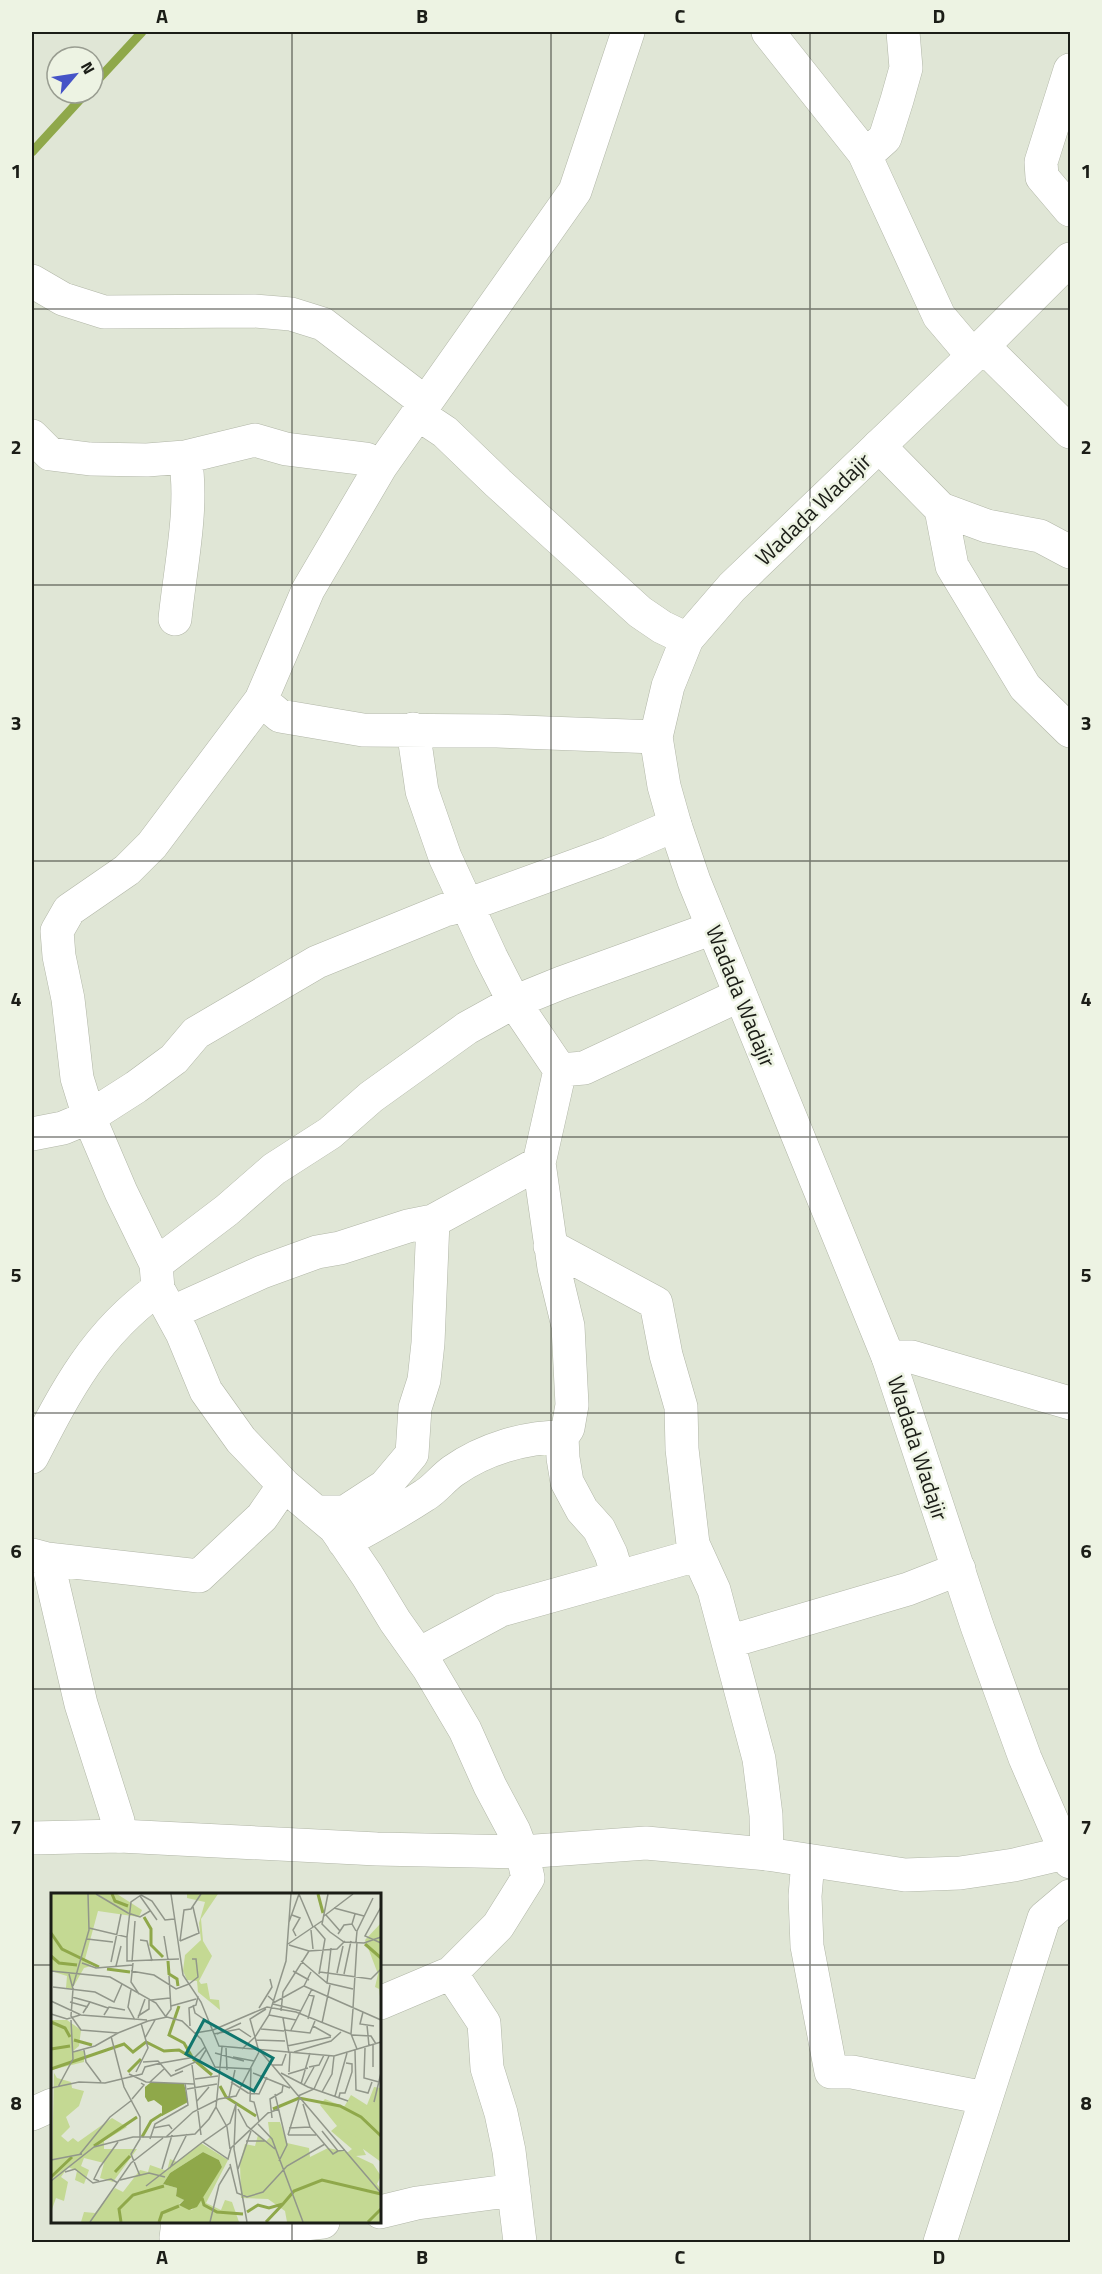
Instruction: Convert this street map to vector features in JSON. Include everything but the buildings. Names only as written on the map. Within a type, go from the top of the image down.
[{"type":"street","points":[[381,2003],[450,1973],[498,1926],[528,1878],[522,1852],[465,1730],[419,1654],[345,1542],[334,1528],[284,1485],[241,1440],[206,1391],[89,1117],[77,1078],[68,999],[59,956],[44,936],[69,910],[127,870],[152,844],[261,700],[308,590],[381,466],[575,191],[628,32]]},
{"type":"street","points":[[768,32],[864,153],[939,316],[1071,432]]},
{"type":"street","points":[[864,153],[885,138],[906,68],[903,32]]},
{"type":"street","points":[[1071,70],[1041,162],[1041,177],[1071,210]]},
{"type":"street","name":"Wadada Wadajir","points":[[1069,1854],[1024,1758],[888,1357],[740,995],[675,825],[664,786],[656,737],[668,686],[687,639],[732,587],[1071,259]]},
{"type":"street","points":[[32,281],[63,299],[104,312],[254,311],[291,314],[323,324],[422,409],[498,483],[640,612],[662,627],[687,639]]},
{"type":"street","points":[[32,436],[50,454],[90,459],[147,460],[185,457],[255,440],[317,454],[366,459],[381,466]]},
{"type":"street","points":[[879,446],[941,509],[987,526],[1040,536],[1071,552]]},
{"type":"street","points":[[175,619],[187,513],[188,473],[185,457]]},
{"type":"street","points":[[941,509],[952,566],[1025,687],[1071,730]]},
{"type":"street","points":[[261,700],[280,716],[363,730],[413,729],[656,737]]},
{"type":"street","points":[[413,729],[422,791],[445,857],[514,1002],[560,1070],[539,1163],[550,1246],[568,1326],[572,1405],[568,1428],[562,1437],[567,1482],[582,1510],[599,1529],[611,1554],[618,1577]]},
{"type":"street","points":[[32,1134],[63,1128],[89,1117],[174,1059],[196,1033],[317,962],[445,910],[467,905],[610,854],[675,825]]},
{"type":"street","points":[[32,1457],[43,1424],[86,1361],[112,1328],[138,1304],[162,1289],[227,1210],[274,1169],[330,1133],[409,1068],[467,1028],[514,1002],[600,967],[713,927]]},
{"type":"street","points":[[560,1070],[584,1068],[740,995]]},
{"type":"street","points":[[162,1289],[262,1272],[317,1252],[340,1248],[408,1226],[433,1221],[539,1163]]},
{"type":"street","points":[[316,1512],[345,1512],[385,1486],[412,1454],[416,1408],[424,1380],[428,1343],[433,1221]]},
{"type":"street","points":[[550,1246],[656,1303],[666,1355],[681,1407],[693,1544],[714,1590],[759,1759],[766,1815],[767,1854]]},
{"type":"street","points":[[888,1357],[912,1357],[1071,1403]]},
{"type":"street","points":[[345,1542],[428,1494],[453,1471],[471,1460],[518,1442],[562,1437]]},
{"type":"street","points":[[120,1836],[118,1821],[81,1704],[39,1557],[199,1576],[262,1517],[284,1485]]},
{"type":"street","points":[[419,1654],[501,1611],[697,1555]]},
{"type":"street","points":[[728,1642],[908,1589],[959,1569]]},
{"type":"street","points":[[32,1838],[120,1836],[377,1849],[522,1852],[646,1843],[767,1854],[906,1875],[960,1873],[1069,1854]]},
{"type":"street","points":[[808,1861],[805,1896],[807,1946],[831,2072],[852,2072],[985,2098]]},
{"type":"street","points":[[940,2242],[1044,1918],[1071,1896]]},
{"type":"street","points":[[450,1973],[484,2023],[487,2068],[501,2113],[509,2151],[520,2242]]},
{"type":"street","points":[[32,2114],[51,2105]]},
{"type":"street","points":[[381,2212],[417,2203],[514,2190]]},
{"type":"street","points":[[178,2223],[176,2238],[314,2223]]},
{"type":"waterway","points":[[105,72],[142,32]]},
{"type":"waterway","points":[[32,152],[75,105]]}]
